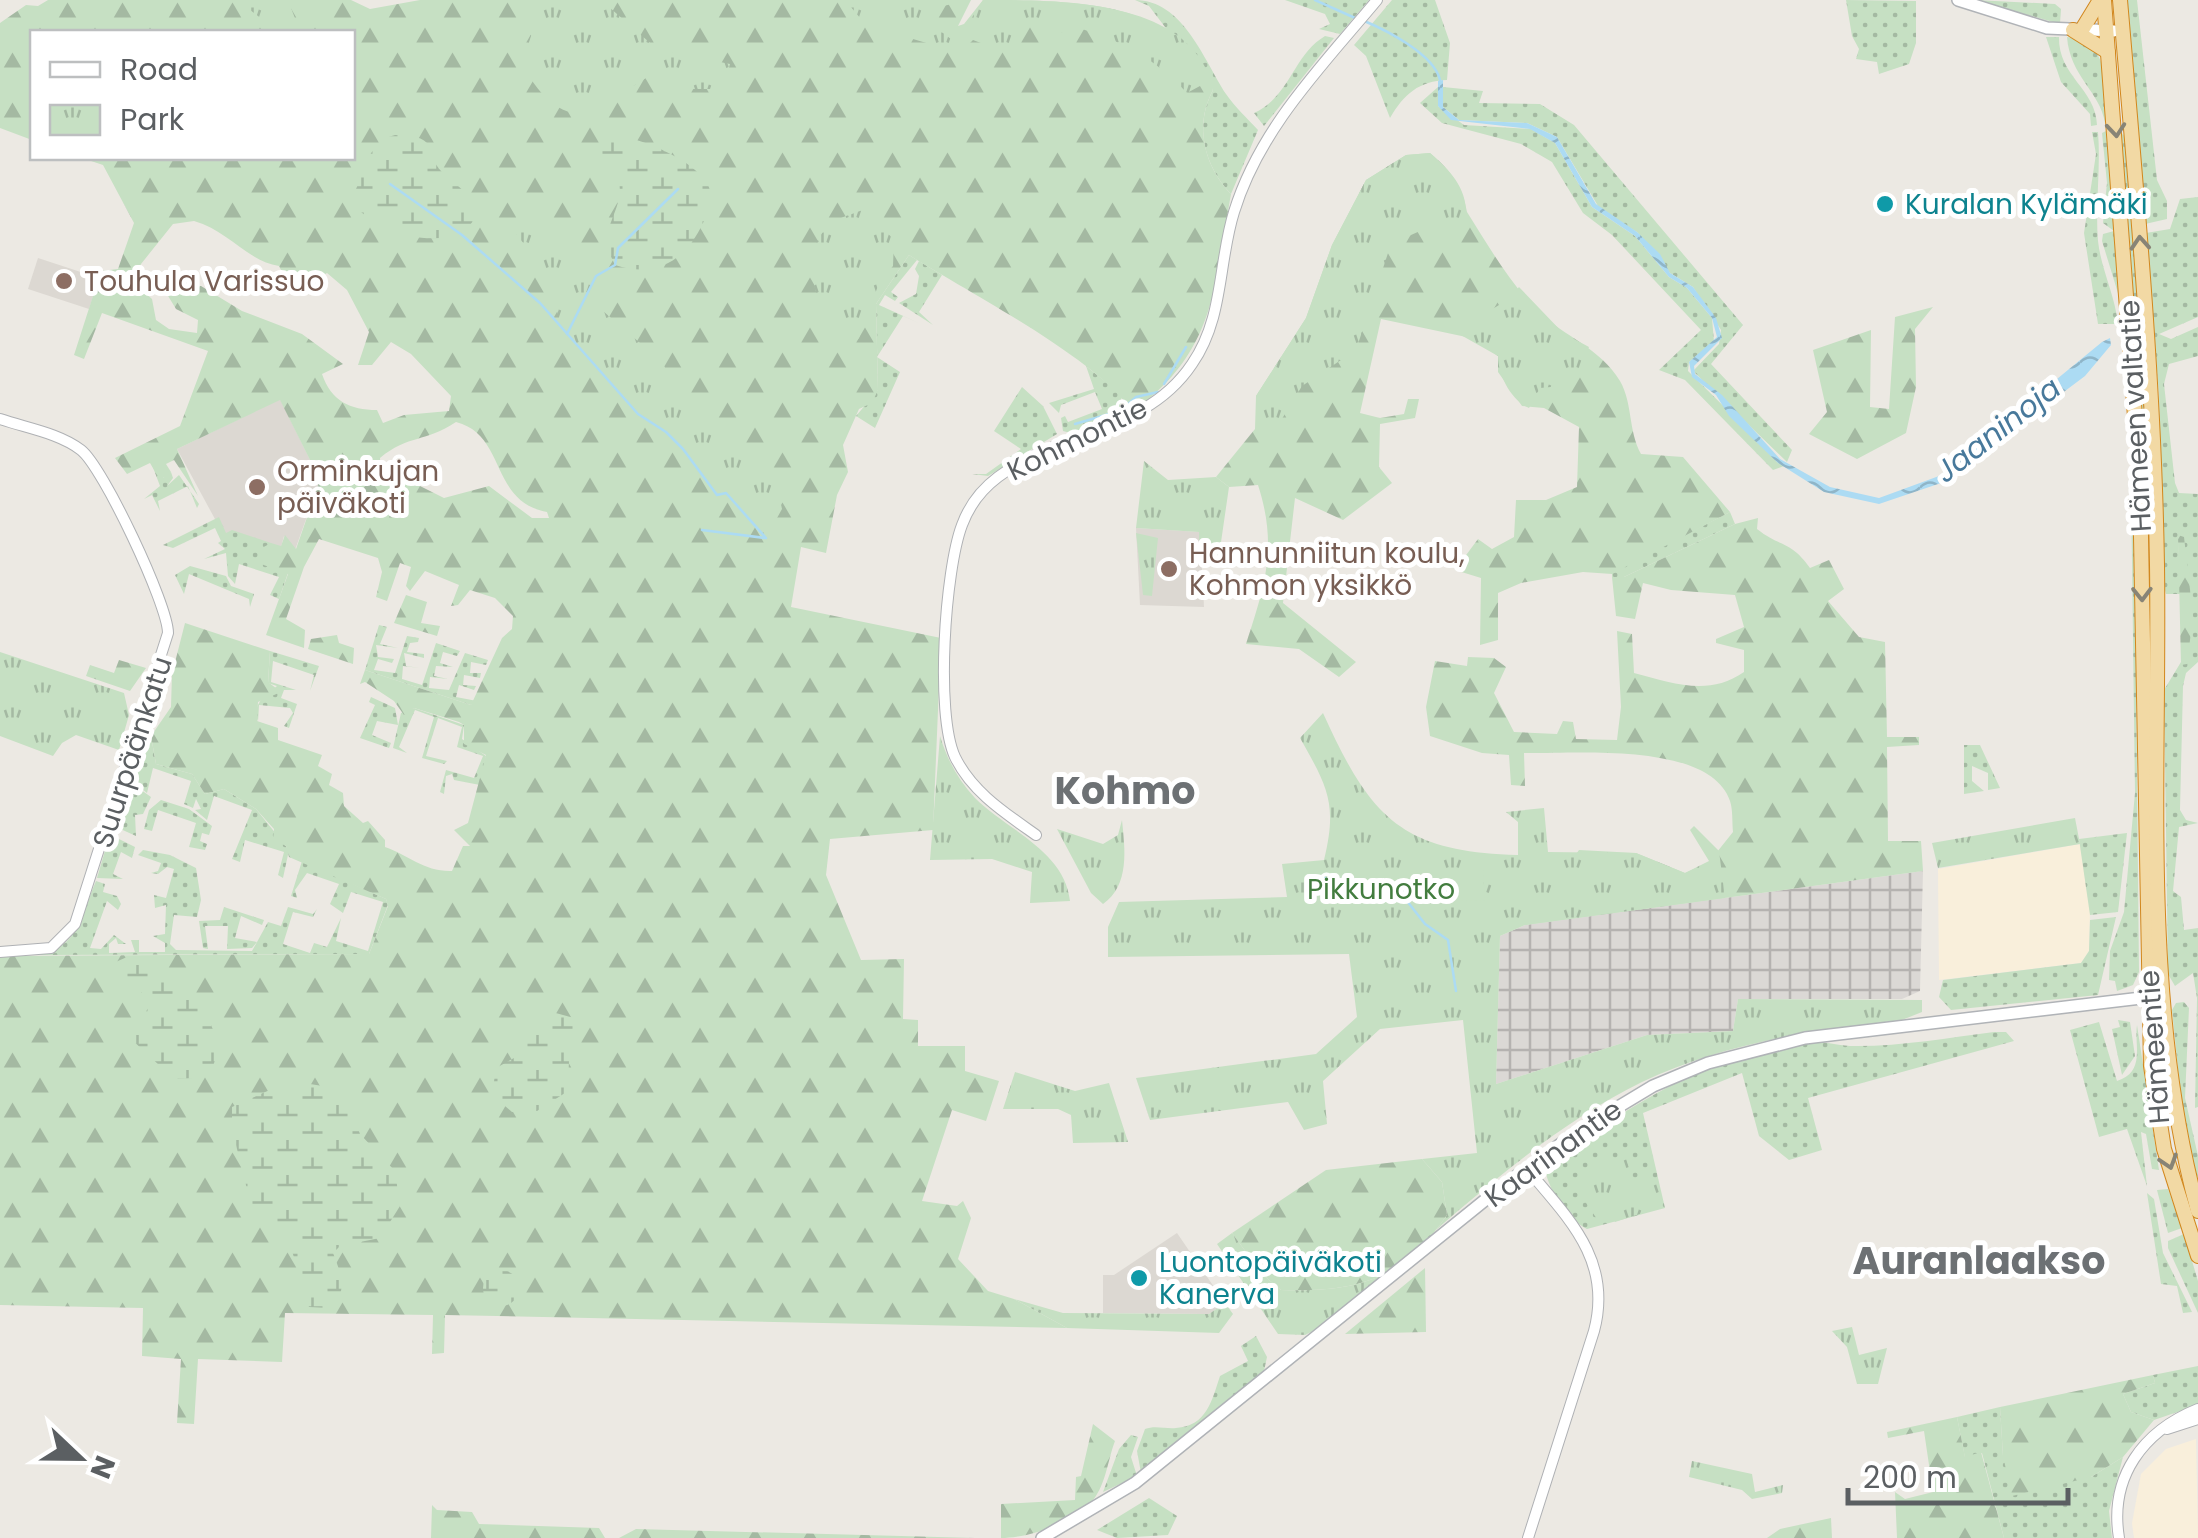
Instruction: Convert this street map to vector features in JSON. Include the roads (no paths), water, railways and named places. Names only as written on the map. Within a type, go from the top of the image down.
[{"type":"highway","points":[[2102,0],[2078,29],[2108,52]]},
{"type":"highway","name":"Hämeen valtatie","points":[[2102,0],[2136,392],[2152,831]]},
{"type":"highway","name":"Hämeen valtatie","points":[[2120,0],[2152,376],[2152,831]]},
{"type":"highway","name":"Hämeentie","points":[[2152,831],[2160,1129],[2198,1256]]},
{"type":"highway","name":"Hämeentie","points":[[2155,996],[2198,1211]]},
{"type":"main road","points":[[1958,0],[2034,25],[2123,28]]},
{"type":"main road","name":"Kaarinantie","points":[[1042,1538],[1096,1510],[1185,1446],[1527,1169],[1626,1100],[1680,1074],[1742,1052],[1867,1029],[2155,996]]},
{"type":"street","name":"Kohmontie","points":[[1036,835],[970,782],[945,727],[952,578],[964,520],[980,494],[1004,472],[1131,418],[1185,374],[1210,330],[1233,214],[1254,159],[1277,121],[1377,0]]},
{"type":"street","name":"Suurpäänkatu","points":[[0,419],[72,444],[95,466],[166,614],[166,650],[77,919],[64,940],[51,948],[0,952]]},
{"type":"street","points":[[1527,1169],[1584,1238],[1598,1307],[1594,1331],[1528,1538]]},
{"type":"street","points":[[2119,1538],[2118,1501],[2123,1477],[2136,1454],[2162,1431],[2198,1410]]},
{"type":"street","points":[[2162,1431],[2198,1419]]},
{"type":"water","points":[[1443,80],[1443,107],[1459,120],[1527,123],[1557,137],[1596,204],[1637,232],[1660,254],[1670,273],[1693,287],[1716,318],[1722,338],[1694,366],[1695,374],[1722,395],[1780,459],[1830,487],[1879,498],[1939,476],[2102,342],[2110,338],[2111,345],[2085,376],[1944,482],[1879,504],[1824,492],[1778,463],[1729,416],[1716,395],[1692,377],[1689,362],[1717,337],[1712,318],[1687,288],[1669,277],[1635,236],[1592,207],[1555,143],[1530,129],[1451,120],[1438,106],[1438,81]]},
{"type":"waterway","name":"Jaaninoja","points":[[1315,0],[1355,18]]},
{"type":"waterway","name":"Jaaninoja","points":[[1362,20],[1419,52],[1440,80]]},
{"type":"waterway","points":[[390,184],[462,235],[540,303],[638,414],[666,432],[717,495],[726,493],[766,538]]},
{"type":"waterway","points":[[567,334],[596,276],[615,265],[618,248],[678,189]]},
{"type":"waterway","points":[[1164,384],[1186,347]]},
{"type":"waterway","points":[[1122,410],[1136,397],[1158,392]]},
{"type":"waterway","points":[[1075,424],[1116,412]]},
{"type":"waterway","points":[[702,530],[765,538]]},
{"type":"waterway","name":"Pikkunotko","points":[[1322,877],[1357,893],[1407,901],[1425,924],[1448,940],[1456,991]]},
{"type":"place","name":"Kuralan Kylämäki","points":[[1885,204]]},
{"type":"place","name":"Touhula Varissuo","points":[[64,281]]},
{"type":"place","name":"Orminkujan päiväkoti","points":[[257,487]]},
{"type":"place","name":"Hannunniitun koulu, Kohmon yksikkö","points":[[1169,569]]},
{"type":"place","name":"Luontopäiväkoti Kanerva","points":[[1139,1278]]},
{"type":"district","name":"Kohmo","points":[[1125,791]]},
{"type":"district","name":"Auranlaakso","points":[[1979,1261]]}]
